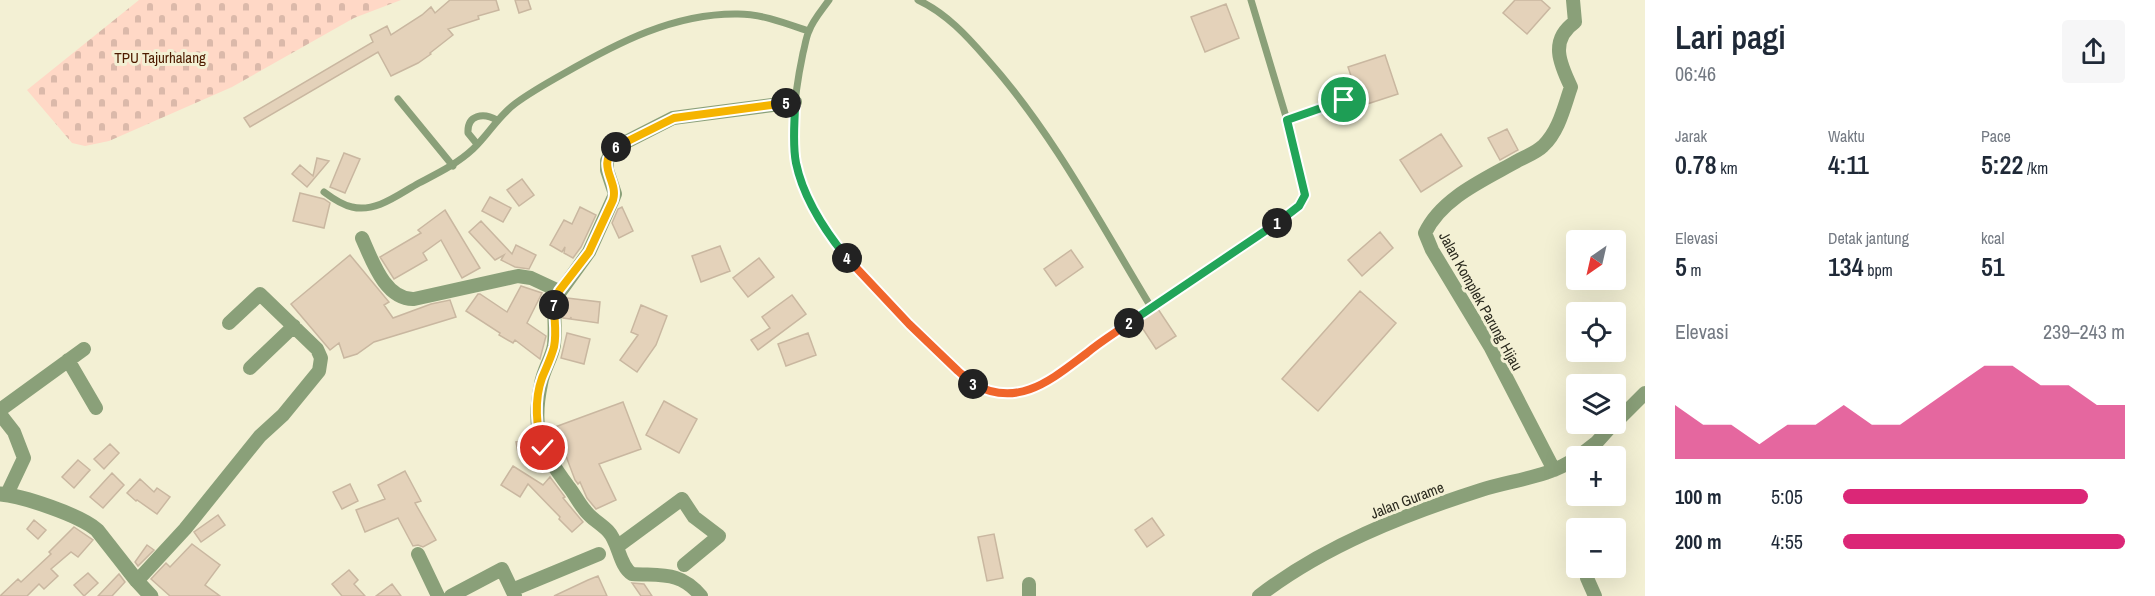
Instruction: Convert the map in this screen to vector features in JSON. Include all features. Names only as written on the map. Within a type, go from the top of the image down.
[{"type":"street","name":"Jalan Komplek Parung Hijau","points":[[1554,470],[1491,348],[1432,250],[1425,233],[1432,218],[1446,206],[1476,184],[1544,146],[1557,127],[1571,87],[1561,66],[1559,42],[1565,28],[1575,22],[1573,0]]},
{"type":"street","points":[[701,596],[677,577],[628,572],[618,546],[609,532],[583,509],[546,456],[539,438],[538,397],[541,381],[554,348],[556,327],[554,307],[559,291],[589,252],[613,200],[615,194],[607,170],[607,161],[613,149],[674,118],[795,102]]},
{"type":"street","points":[[362,238],[385,282],[396,294],[406,299],[518,276],[531,278],[559,291]]},
{"type":"street","points":[[84,349],[0,412],[14,432],[24,458],[4,494],[78,517],[90,523],[98,530],[143,591],[185,529],[260,436],[283,415],[319,371],[321,358],[317,349],[260,294],[229,323]]},
{"type":"street","points":[[250,369],[294,326]]},
{"type":"street","points":[[68,360],[96,408]]},
{"type":"street","name":"Jalan Gurame","points":[[1626,412],[1644,396]]},
{"type":"street","name":"Jalan Gurame","points":[[1591,446],[1604,434]]},
{"type":"street","name":"Jalan Gurame","points":[[1259,596],[1289,574],[1353,539],[1481,490],[1554,470],[1566,464]]},
{"type":"street","points":[[618,546],[682,499],[694,517],[719,536],[684,565]]},
{"type":"street","points":[[418,554],[438,596]]},
{"type":"street","points":[[451,596],[502,569],[514,593],[599,554]]},
{"type":"street","points":[[1587,578],[1595,596]]},
{"type":"lane","points":[[829,0],[808,31],[795,102],[796,162],[804,189],[830,235],[879,293],[970,382],[982,388],[1013,393],[1037,388],[1299,206],[1305,195],[1287,120],[1251,0]]},
{"type":"lane","points":[[918,0],[947,18],[965,34],[1015,90],[1041,126],[1151,307]]},
{"type":"lane","points":[[324,192],[351,207],[372,206],[400,195],[453,166],[515,104],[626,39],[672,23],[707,16],[739,14],[773,19],[808,31]]},
{"type":"lane","points":[[398,99],[453,166]]},
{"type":"lane","points":[[1287,120],[1344,100]]},
{"type":"lane","points":[[477,144],[468,133],[468,126],[472,118],[483,115],[497,120]]},
{"type":"green space","name":"TPU Tajurhalang","points":[[139,0],[401,0],[354,18],[232,87],[109,141],[85,146],[72,143],[27,90]]},
{"type":"building","points":[[450,0],[496,0],[499,10],[448,29],[453,35],[431,54],[391,76],[378,52],[250,127],[244,118],[373,42],[370,35],[387,26],[391,35],[431,7],[435,13]]},
{"type":"building","points":[[515,0],[528,0],[531,9],[519,13]]},
{"type":"building","points":[[1515,0],[1541,0],[1550,8],[1527,34],[1503,13]]},
{"type":"building","points":[[1226,4],[1239,38],[1205,52],[1191,17]]},
{"type":"building","points":[[1385,55],[1398,94],[1361,106],[1348,67]]},
{"type":"building","points":[[1507,129],[1518,150],[1500,160],[1488,138]]},
{"type":"building","points":[[1441,134],[1462,166],[1421,192],[1400,160]]},
{"type":"building","points":[[344,153],[360,159],[345,193],[330,187]]},
{"type":"building","points":[[317,158],[329,161],[307,187],[292,174],[300,165],[313,176]]},
{"type":"building","points":[[522,179],[534,195],[519,206],[507,190]]},
{"type":"building","points":[[300,193],[324,199],[330,203],[324,228],[293,221]]},
{"type":"building","points":[[490,197],[511,208],[503,222],[482,211]]},
{"type":"building","points":[[580,207],[596,215],[581,247],[573,258],[564,253],[565,247],[562,252],[550,245],[564,220],[572,224]]},
{"type":"building","points":[[622,207],[633,231],[619,238],[612,223],[618,209]]},
{"type":"building","points":[[445,210],[480,268],[462,278],[441,240],[423,253],[427,260],[394,279],[380,257],[421,233],[418,230]]},
{"type":"building","points":[[481,221],[512,254],[516,245],[536,255],[529,269],[515,267],[501,260],[504,255],[495,260],[469,232]]},
{"type":"building","points":[[1380,232],[1393,248],[1362,276],[1348,260]]},
{"type":"building","points":[[720,246],[730,271],[701,282],[692,256]]},
{"type":"building","points":[[1071,250],[1083,267],[1056,286],[1044,269]]},
{"type":"building","points":[[350,255],[389,302],[384,305],[393,318],[431,304],[450,300],[456,317],[374,342],[357,354],[344,358],[339,343],[330,350],[291,304]]},
{"type":"building","points":[[759,258],[774,277],[748,297],[733,278]]},
{"type":"building","points":[[521,286],[542,293],[527,323],[546,336],[540,359],[515,340],[513,343],[499,335],[500,333],[466,311],[480,294],[507,312]]},
{"type":"building","points":[[1360,291],[1396,323],[1318,411],[1282,379]]},
{"type":"building","points":[[792,295],[806,314],[758,350],[751,340],[770,328],[762,317]]},
{"type":"building","points":[[567,298],[600,302],[598,323],[571,319],[571,317],[570,319],[563,318],[564,302]]},
{"type":"building","points":[[641,305],[667,316],[656,345],[637,372],[620,360],[638,335],[631,332]]},
{"type":"building","points":[[1158,309],[1176,336],[1156,349],[1139,323]]},
{"type":"building","points":[[567,333],[590,339],[584,364],[561,358]]},
{"type":"building","points":[[808,333],[816,355],[786,366],[778,344]]},
{"type":"building","points":[[664,401],[697,419],[679,453],[646,435]]},
{"type":"building","points":[[623,402],[641,449],[599,464],[616,500],[596,509],[587,498],[580,482],[578,484],[575,480],[555,427]]},
{"type":"building","points":[[531,440],[532,451],[518,453],[516,442]]},
{"type":"building","points":[[110,444],[119,453],[104,469],[94,459]]},
{"type":"building","points":[[78,460],[90,470],[74,488],[62,477]]},
{"type":"building","points":[[513,466],[543,485],[550,477],[565,497],[563,498],[583,522],[572,532],[528,484],[520,497],[501,485]]},
{"type":"building","points":[[405,471],[421,501],[415,503],[436,540],[423,547],[413,546],[398,518],[365,532],[356,510],[385,499],[378,485]]},
{"type":"building","points":[[112,473],[124,485],[103,508],[90,497]]},
{"type":"building","points":[[140,479],[154,492],[157,488],[170,497],[157,514],[127,493]]},
{"type":"building","points":[[350,484],[358,501],[342,509],[333,492]]},
{"type":"building","points":[[218,515],[225,525],[201,542],[194,532]]},
{"type":"building","points":[[1152,518],[1164,535],[1147,547],[1135,530]]},
{"type":"building","points":[[34,520],[46,530],[38,539],[27,529]]},
{"type":"building","points":[[74,527],[93,540],[78,557],[71,552],[51,569],[58,576],[44,589],[39,584],[27,596],[0,596],[18,579],[21,582],[51,554],[49,552]]},
{"type":"building","points":[[994,534],[1003,578],[987,581],[978,537]]},
{"type":"building","points":[[192,544],[220,565],[205,585],[220,596],[170,596],[151,579],[166,563],[170,567]]},
{"type":"building","points":[[147,545],[154,550],[138,566],[135,562]]},
{"type":"building","points":[[349,570],[358,580],[354,584],[365,596],[342,596],[332,584]]},
{"type":"building","points":[[88,573],[98,583],[84,596],[74,585]]},
{"type":"building","points":[[119,574],[125,582],[112,596],[98,596]]},
{"type":"building","points":[[598,576],[607,596],[554,596],[588,580]]},
{"type":"building","points":[[632,583],[644,584],[652,596],[641,596]]},
{"type":"building","points":[[392,584],[401,596],[376,596]]},
{"type":"route","points":[[543,448],[539,438],[537,420],[538,397],[541,381],[554,348],[555,299],[589,252],[613,200],[615,194],[607,170],[607,161],[613,149],[674,118],[795,102],[796,162],[804,189],[843,253],[909,324],[970,382],[997,392],[1013,393],[1037,388],[1062,372],[1151,307],[1289,215],[1299,206],[1305,195],[1287,120],[1344,100]]}]
